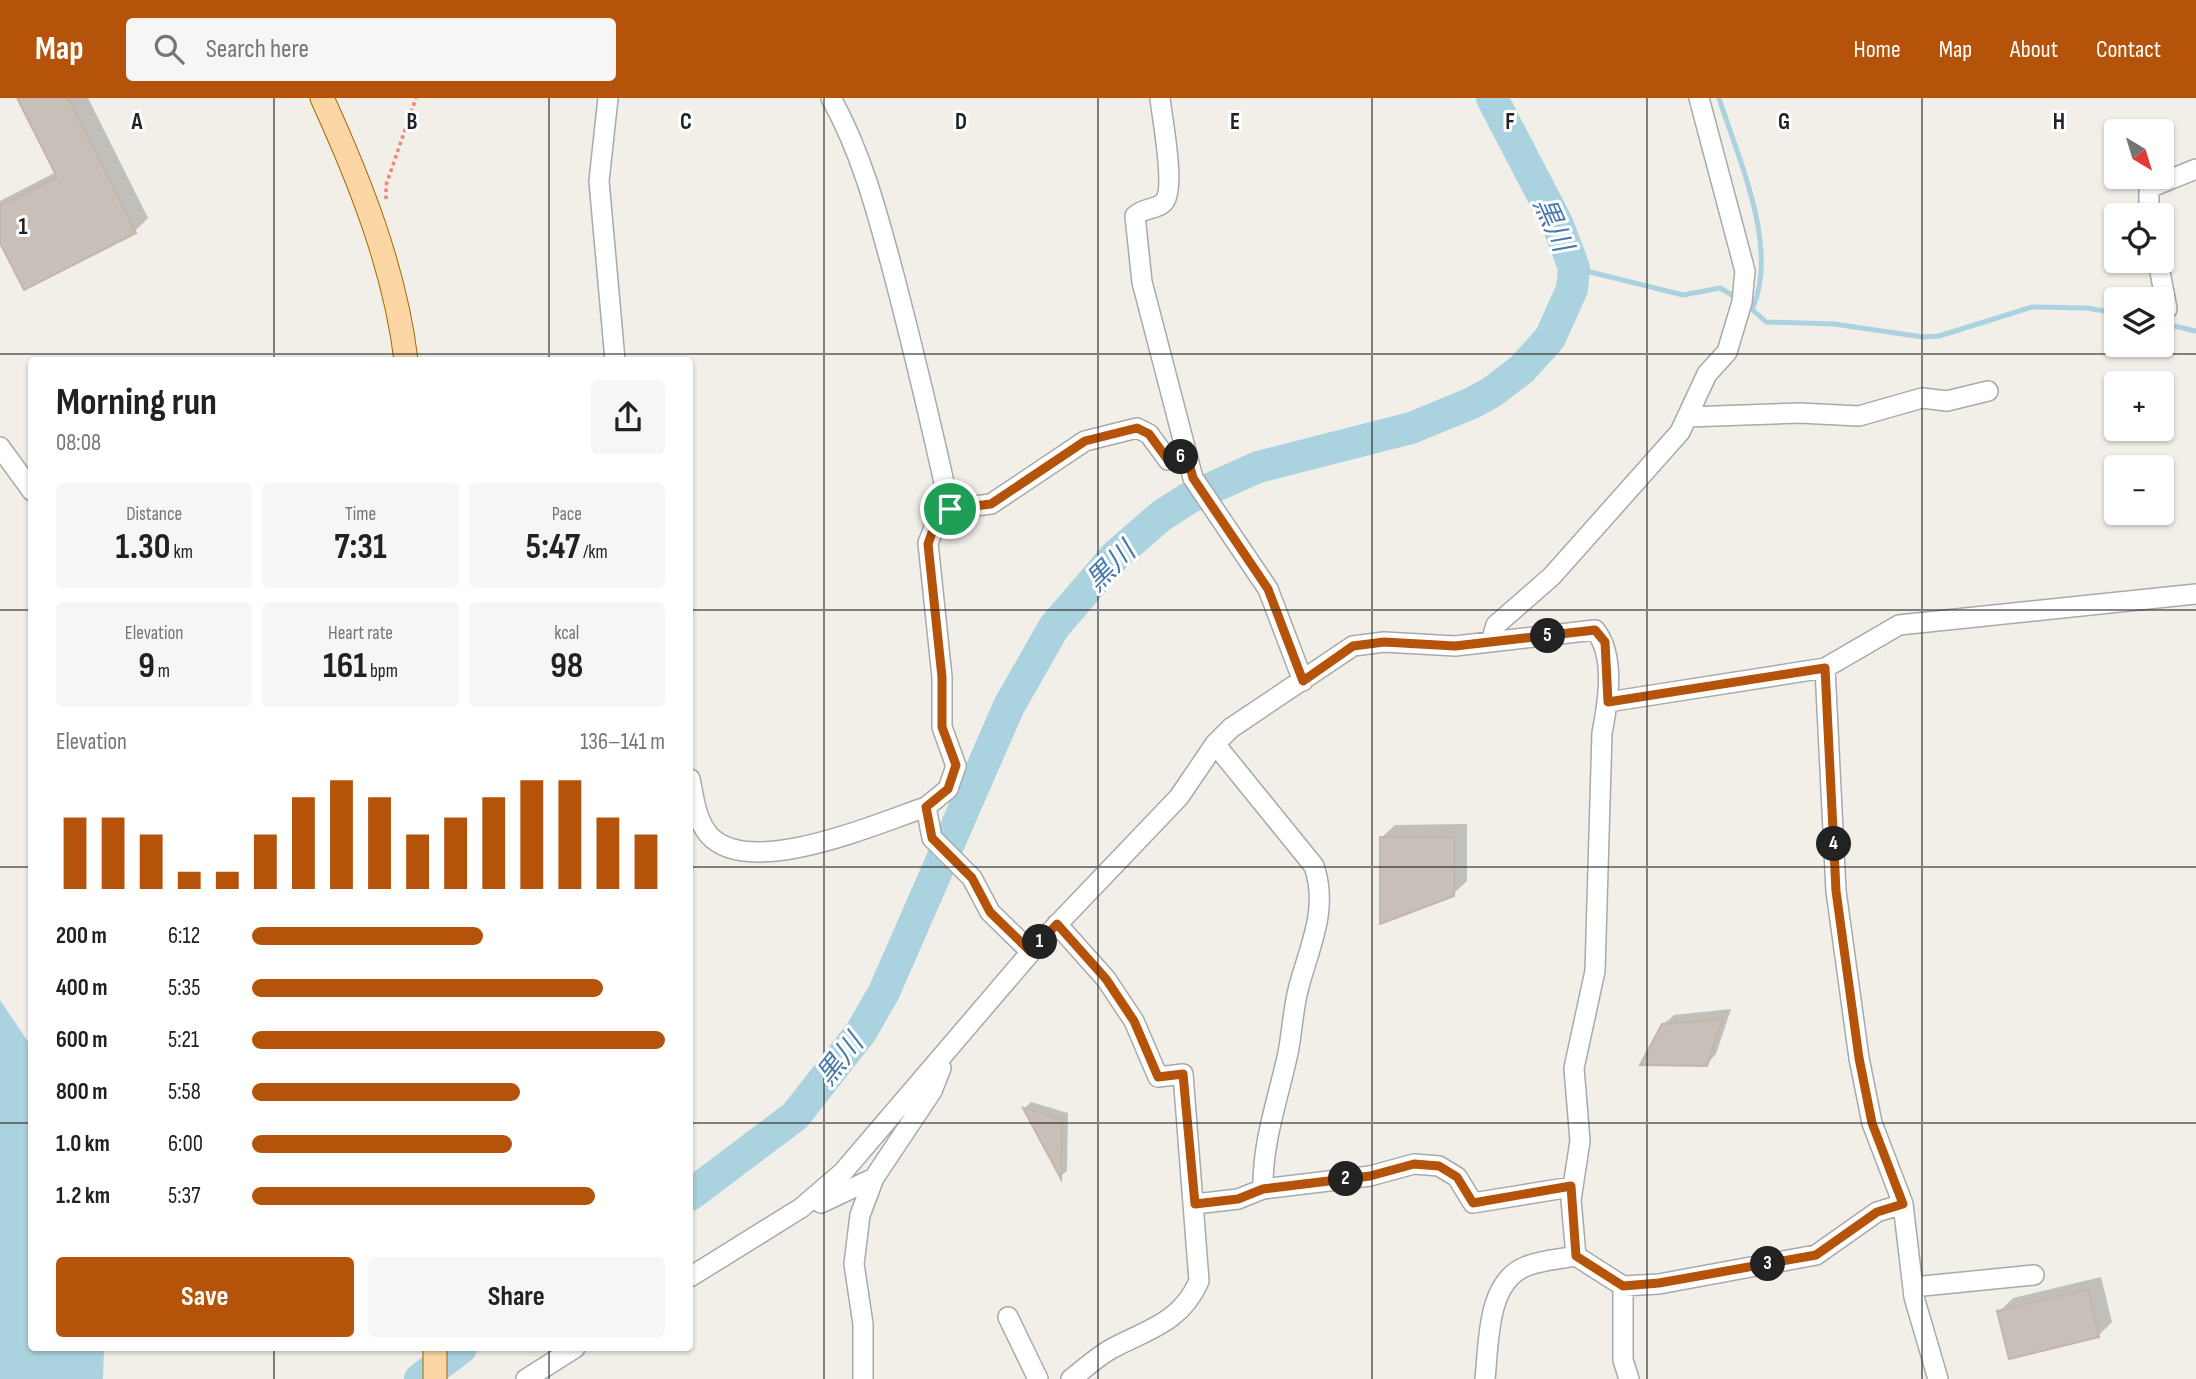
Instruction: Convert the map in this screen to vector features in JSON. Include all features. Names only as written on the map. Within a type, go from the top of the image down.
[{"type":"main road","points":[[322,98],[359,179],[382,253],[405,357]]},
{"type":"main road","points":[[435,1351],[435,1379]]},
{"type":"street","points":[[608,98],[599,181],[615,357]]},
{"type":"street","points":[[831,98],[853,139],[869,186],[927,399],[950,509]]},
{"type":"street","points":[[1160,98],[1169,180],[1167,198],[1159,206],[1138,212],[1135,221],[1142,282],[1193,478],[1268,589],[1303,681]]},
{"type":"street","points":[[1490,642],[1496,625],[1552,576],[1680,432],[1707,374],[1727,352],[1745,287],[1741,253],[1699,98]]},
{"type":"street","points":[[2149,203],[2149,188],[2196,169]]},
{"type":"street","points":[[1687,418],[1799,413],[1859,416],[1922,398],[1947,401],[1988,391]]},
{"type":"street","points":[[693,792],[699,818],[708,834],[719,843],[746,851],[793,848],[926,807],[948,789],[956,765],[942,727],[942,677],[928,544],[935,524],[950,509],[991,504],[1085,441],[1137,428],[1149,434],[1168,460],[1187,456]]},
{"type":"street","points":[[0,447],[28,486]]},
{"type":"street","points":[[1608,702],[1825,668],[1899,625],[2196,594]]},
{"type":"street","points":[[693,1275],[801,1208],[843,1172],[1031,952],[1179,797],[1215,744],[1231,728],[1353,646],[1384,642],[1455,646],[1595,630],[1605,642],[1608,702],[1602,733],[1595,971],[1574,1068],[1580,1140],[1571,1186],[1576,1256]]},
{"type":"street","points":[[1825,668],[1836,891],[1859,1058],[1872,1123],[1903,1204],[1913,1287],[1938,1379]]},
{"type":"street","points":[[1215,744],[1314,866],[1321,886],[1320,914],[1298,993],[1290,1044],[1262,1155],[1263,1189]]},
{"type":"street","points":[[926,807],[932,838],[972,878],[990,912],[1031,952]]},
{"type":"street","points":[[1057,924],[1106,979],[1134,1021],[1158,1077],[1183,1074],[1199,1281],[1194,1292],[1166,1323],[1109,1350],[1071,1379]]},
{"type":"street","points":[[863,1379],[863,1324],[854,1264],[860,1215],[874,1178],[932,1091],[942,1070],[938,1063]]},
{"type":"street","points":[[1195,1204],[1238,1199],[1263,1189],[1370,1176],[1414,1164],[1439,1166],[1457,1177],[1473,1203],[1571,1186]]},
{"type":"street","points":[[814,1197],[821,1203],[874,1178]]},
{"type":"street","points":[[1485,1379],[1498,1294],[1511,1276],[1526,1266],[1576,1256],[1623,1286],[1659,1283],[1816,1255],[1877,1212],[1903,1204]]},
{"type":"street","points":[[1913,1287],[2034,1275]]},
{"type":"street","points":[[1623,1286],[1623,1360],[1629,1379]]},
{"type":"street","points":[[1008,1317],[1038,1379]]},
{"type":"street","points":[[526,1379],[570,1351]]},
{"type":"path","points":[[385,212],[386,185],[416,98]]},
{"type":"water","points":[[0,1000],[28,1042],[28,1351],[104,1351],[103,1379],[0,1379]]},
{"type":"building","points":[[17,98],[68,98],[136,233],[24,290],[0,243],[0,206],[57,177]]},
{"type":"building","points":[[1380,837],[1454,837],[1454,896],[1380,924]]},
{"type":"building","points":[[1723,1019],[1707,1066],[1640,1065],[1662,1024]]},
{"type":"building","points":[[1023,1108],[1062,1119],[1061,1179]]},
{"type":"building","points":[[2088,1289],[2099,1337],[2009,1359],[1997,1311]]},
{"type":"waterway","name":"黒川","points":[[693,1193],[795,1116],[861,1032],[884,992],[1009,706],[1054,627],[1115,556],[1161,516],[1189,498],[1258,467],[1411,428],[1472,403],[1492,392],[1522,369],[1550,338],[1572,289],[1574,268],[1558,225],[1492,98]]},
{"type":"waterway","points":[[1719,98],[1745,175],[1759,230],[1760,283],[1753,307]]},
{"type":"waterway","points":[[1574,268],[1683,295],[1720,288],[1737,298]]},
{"type":"waterway","points":[[1745,303],[1766,322],[1834,324],[1923,337],[1939,336],[2032,307],[2104,311]]},
{"type":"waterway","points":[[2174,326],[2196,331]]},
{"type":"waterway","name":"黒川","points":[[420,1379],[457,1351]]},
{"type":"route","points":[[1137,428],[1149,434],[1168,460],[1187,456],[1193,478],[1268,589],[1303,681],[1353,646],[1384,642],[1455,646],[1595,630],[1605,642],[1608,702],[1825,668],[1836,891],[1859,1058],[1872,1123],[1903,1204],[1877,1212],[1816,1255],[1659,1283],[1623,1286],[1576,1256],[1571,1186],[1473,1203],[1457,1177],[1439,1166],[1414,1164],[1370,1176],[1263,1189],[1238,1199],[1195,1204],[1183,1074],[1158,1077],[1134,1021],[1106,979],[1057,924],[1031,952],[990,912],[972,878],[932,838],[926,807],[948,789],[956,765],[942,727],[942,677],[928,544],[935,524],[950,509],[991,504],[1009,495],[1085,441],[1137,428]]}]
